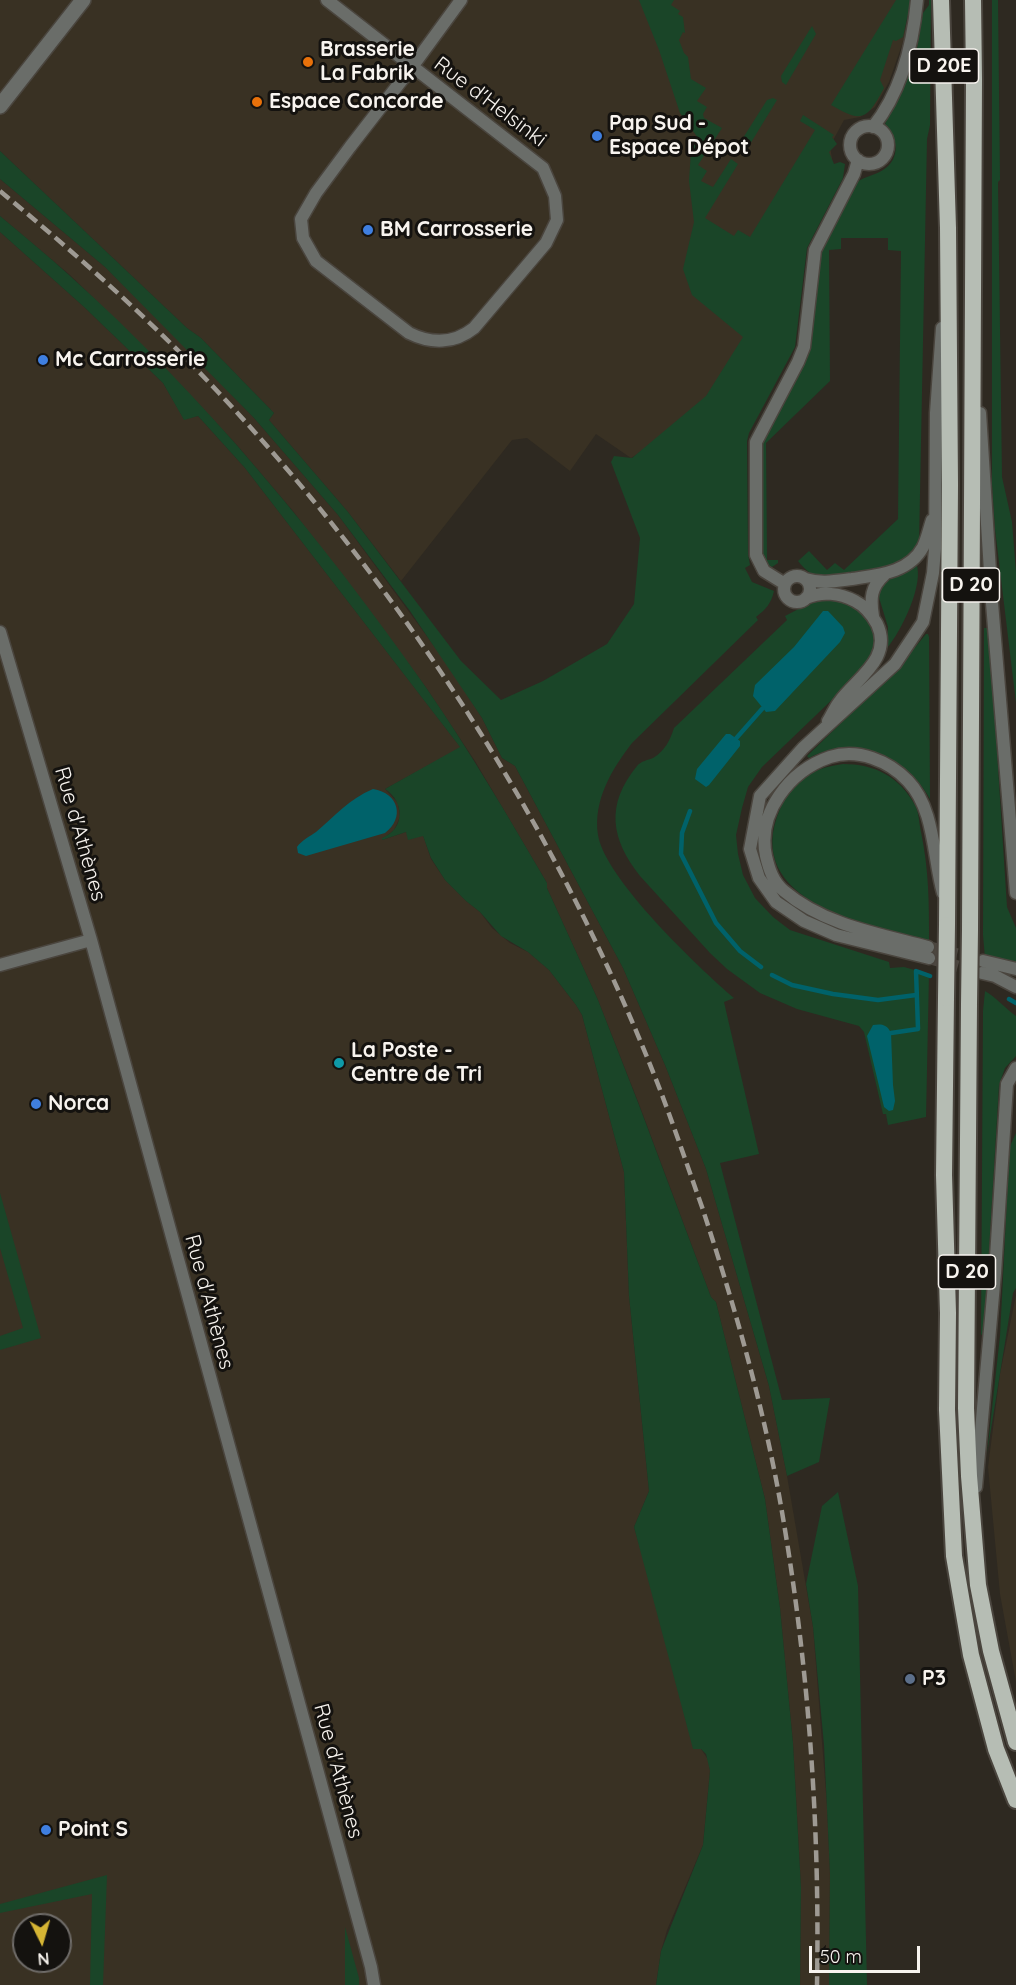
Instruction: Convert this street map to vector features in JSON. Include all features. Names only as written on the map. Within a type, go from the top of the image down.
[{"type":"highway","name":"D 20E","points":[[941,0],[946,132]]},
{"type":"highway","name":"D 20","points":[[947,0],[946,132],[950,485],[944,1175],[948,1313],[947,1410],[954,1556],[971,1654],[996,1749],[1016,1800]]},
{"type":"highway","name":"D 20E","points":[[974,79],[975,0]]},
{"type":"highway","name":"D 20","points":[[974,79],[966,1408],[973,1539],[978,1585],[991,1651],[1016,1742]]},
{"type":"street","points":[[0,106],[83,0]]},
{"type":"street","name":"Rue d'Helsinki","points":[[327,0],[412,67],[543,168],[555,196],[557,220],[546,243],[474,328],[466,334],[442,341],[423,339],[409,333],[316,261],[303,238],[301,219],[316,193],[412,67],[461,0]]},
{"type":"street","points":[[873,127],[887,106],[905,63],[917,0]]},
{"type":"street","points":[[873,127],[884,134],[887,140],[887,151],[884,157],[869,164],[858,160],[851,151],[852,138],[861,128],[873,127]]},
{"type":"street","points":[[785,584],[764,571],[756,555],[756,442],[801,354],[806,333],[815,250],[854,174],[858,160]]},
{"type":"street","points":[[948,228],[936,413],[933,573],[923,622],[895,664],[788,763],[760,796],[750,849],[759,878],[776,902],[804,921],[836,935],[928,952],[837,922],[808,908],[782,890],[769,872],[764,847],[766,825],[773,803],[789,783],[807,769],[831,757],[858,755],[885,762],[909,782],[923,805],[933,834],[936,868],[948,919]]},
{"type":"street","points":[[973,240],[982,453],[1016,893]]},
{"type":"street","points":[[873,616],[857,602],[840,595],[822,593],[801,602],[790,601],[785,596],[785,584],[792,577],[826,582],[884,574],[908,563],[923,546],[936,504]]},
{"type":"street","points":[[824,729],[840,701],[868,672],[881,649],[880,631],[873,616],[871,603],[873,589],[884,574]]},
{"type":"street","points":[[806,579],[810,591],[806,598]]},
{"type":"street","name":"Rue d'Athènes","points":[[0,632],[91,940],[371,1967],[374,1985]]},
{"type":"street","points":[[0,965],[91,940]]},
{"type":"street","points":[[1016,969],[983,967],[1016,987]]},
{"type":"street","points":[[973,1539],[979,1441],[995,1273],[1007,1084],[1016,1068]]},
{"type":"street","points":[[1006,1122],[1016,1104]]},
{"type":"shaded area","points":[[0,0],[907,0],[905,36],[889,82],[875,107],[860,117],[844,120],[830,146],[834,171],[716,403],[631,458],[596,434],[570,471],[527,438],[512,440],[401,581],[348,512],[269,420],[274,413],[201,338],[187,328],[0,151]]},
{"type":"shaded area","points":[[0,179],[105,267],[178,339],[254,418],[338,515],[448,665],[482,718],[502,758],[515,766],[623,968],[706,1169],[769,1386],[813,1627],[827,1806],[830,1874],[829,1985],[800,1985],[801,1888],[793,1743],[780,1608],[765,1499],[716,1302],[711,1297],[598,1000],[547,888],[547,883],[475,761],[425,686],[293,511],[236,444],[160,363],[70,275],[0,216]]},
{"type":"shaded area","points":[[0,232],[83,306],[163,383],[184,419],[198,416],[245,468],[461,748],[385,789],[398,803],[400,817],[394,830],[382,840],[406,832],[423,835],[431,859],[445,880],[480,912],[492,928],[510,943],[528,952],[549,970],[582,1015],[624,1172],[629,1296],[649,1491],[634,1527],[701,1749],[709,1761],[710,1771],[703,1845],[667,1930],[656,1985],[0,1985]]},
{"type":"shaded area","points":[[1016,1295],[1016,1682],[1000,1594],[988,1467],[1000,1374]]},
{"type":"green space","points":[[639,0],[674,0],[671,5],[680,11],[678,14],[683,17],[685,33],[683,32],[679,40],[688,57],[691,79],[706,88],[697,101],[707,107],[703,114],[704,118],[722,128],[698,165],[707,171],[701,181],[713,187],[731,159],[738,164],[705,218],[734,236],[738,230],[750,237],[815,130],[800,121],[803,115],[834,135],[832,137],[837,144],[829,152],[834,164],[840,162],[845,164],[843,178],[807,248],[795,347],[749,433],[747,441],[750,565],[745,568],[752,582],[774,591],[771,599],[756,617],[758,620],[632,743],[611,774],[601,797],[597,822],[598,835],[604,853],[617,875],[677,945],[734,998],[724,1002],[759,1154],[720,1163],[782,1400],[830,1398],[819,1462],[787,1476],[769,1386],[706,1169],[623,968],[515,766],[502,758],[482,718],[410,611],[338,515],[254,418],[105,267],[0,179],[0,151],[187,328],[201,338],[274,413],[269,420],[348,512],[461,661],[501,700],[543,681],[607,644],[634,604],[640,538],[611,462],[614,456],[632,458],[706,396],[743,337],[692,295],[683,269],[694,222],[689,181],[691,151],[698,138],[680,113]]},
{"type":"green space","points":[[896,0],[911,0],[903,37],[896,41],[893,40],[880,80],[884,88],[868,112],[857,116],[850,115],[831,105]]},
{"type":"green space","points":[[929,0],[931,0],[930,125],[927,139],[919,544],[905,559],[888,567],[834,577],[821,577],[813,574],[798,561],[809,551],[827,570],[835,563],[844,570],[898,519],[901,251],[888,250],[888,238],[841,238],[841,249],[829,250],[830,381],[766,443],[767,560],[778,560],[778,563],[772,567],[767,565],[761,554],[762,443],[808,352],[812,338],[819,254],[857,182],[883,170],[893,160],[895,141],[885,124],[916,54],[923,13],[929,5]]},
{"type":"green space","points":[[992,0],[998,0],[1002,477],[1012,522],[1016,572],[1016,703],[995,529],[992,485]]},
{"type":"green space","points":[[812,26],[816,34],[786,85],[782,82],[781,76]]},
{"type":"green space","points":[[773,98],[777,100],[744,154],[736,149],[767,100]]},
{"type":"green space","points":[[0,216],[119,321],[214,419],[259,470],[344,576],[425,686],[473,759],[547,883],[547,888],[598,1000],[711,1297],[716,1302],[765,1499],[780,1608],[793,1743],[801,1888],[800,1985],[656,1985],[661,1951],[703,1845],[710,1771],[706,1754],[701,1749],[693,1749],[634,1527],[649,1491],[629,1296],[624,1172],[582,1015],[549,970],[528,952],[501,936],[480,912],[445,880],[431,858],[423,836],[408,840],[406,832],[382,840],[395,828],[400,815],[392,794],[385,789],[460,747],[245,468],[198,416],[184,420],[163,383],[83,306],[0,232]]},
{"type":"green space","points":[[916,563],[917,582],[910,607],[899,631],[887,648],[888,627],[877,591],[887,581]]},
{"type":"green space","points":[[823,599],[848,602],[867,616],[872,624],[875,641],[870,659],[865,668],[762,767],[748,787],[736,835],[738,854],[743,875],[755,898],[773,917],[790,930],[889,962],[890,968],[904,967],[929,974],[926,1117],[888,1125],[886,1114],[883,1114],[864,1032],[859,1026],[797,1009],[760,993],[727,969],[640,876],[623,849],[616,822],[616,808],[620,794],[637,766],[664,749],[674,728],[787,620],[785,616]]},
{"type":"green space","points":[[984,628],[989,628],[1007,907],[1016,928],[1016,966],[985,958],[983,935]]},
{"type":"green space","points":[[926,634],[929,637],[930,799],[907,771],[878,753],[844,748],[826,751],[809,758],[807,756],[899,667]]},
{"type":"green space","points":[[843,764],[865,766],[885,774],[901,786],[915,805],[927,873],[929,942],[844,917],[816,904],[793,887],[778,867],[772,841],[785,798],[797,782],[812,772]]},
{"type":"green space","points":[[985,991],[1016,1016],[1016,1056],[1005,1068],[999,1085],[984,1333],[981,1335],[983,1011]]},
{"type":"green space","points":[[1016,1133],[1016,1288],[1013,1293],[987,1454],[1000,1336],[1010,1146]]},
{"type":"green space","points":[[0,1193],[41,1338],[0,1350],[0,1336],[23,1328],[0,1248]]},
{"type":"green space","points":[[838,1492],[858,1586],[867,1985],[829,1985],[830,1874],[824,1745],[813,1627],[806,1584],[822,1506]]},
{"type":"green space","points":[[107,1875],[103,1985],[90,1985],[92,1894],[0,1913],[0,1904]]},
{"type":"green space","points":[[345,1927],[359,1978],[359,1985],[345,1985]]},
{"type":"water","points":[[823,611],[828,611],[843,627],[845,633],[840,642],[775,711],[766,712],[753,696],[755,685],[794,647]]},
{"type":"water","points":[[726,734],[740,741],[740,746],[706,787],[695,779],[697,769]]},
{"type":"water","points":[[373,789],[389,795],[396,807],[395,820],[385,833],[306,856],[298,853],[297,847],[301,842],[349,803]]},
{"type":"water","points":[[873,1025],[884,1025],[891,1033],[895,1101],[893,1110],[889,1111],[884,1107],[867,1036]]},
{"type":"waterway","points":[[732,743],[762,709]]},
{"type":"waterway","points":[[690,811],[682,833],[681,854],[716,923],[740,951],[761,967]]},
{"type":"waterway","points":[[891,1033],[918,1029],[916,971],[930,976]]},
{"type":"waterway","points":[[772,975],[792,985],[833,994],[878,1000],[916,995]]},
{"type":"waterway","points":[[1009,999],[1016,1003]]},
{"type":"tunnel","points":[[928,947],[976,959]]},
{"type":"tunnel","points":[[929,958],[977,972]]},
{"type":"railway","points":[[0,191],[112,288],[193,366],[287,469],[352,549],[413,631],[470,717],[524,805],[573,895],[617,988],[657,1082],[702,1207],[725,1278],[772,1458],[789,1556],[805,1678],[814,1800],[817,1985]]},
{"type":"place","name":"Brasserie La Fabrik","points":[[308,62]]},
{"type":"place","name":"Espace Concorde","points":[[257,102]]},
{"type":"place","name":"Pap Sud - Espace Dépot","points":[[597,136]]},
{"type":"place","name":"BM Carrosserie","points":[[368,230]]},
{"type":"place","name":"Mc Carrosserie","points":[[43,360]]},
{"type":"place","name":"La Poste - Centre de Tri","points":[[339,1063]]},
{"type":"place","name":"Norca","points":[[36,1104]]},
{"type":"place","name":"P3","points":[[910,1679]]},
{"type":"place","name":"Point S","points":[[46,1830]]}]
